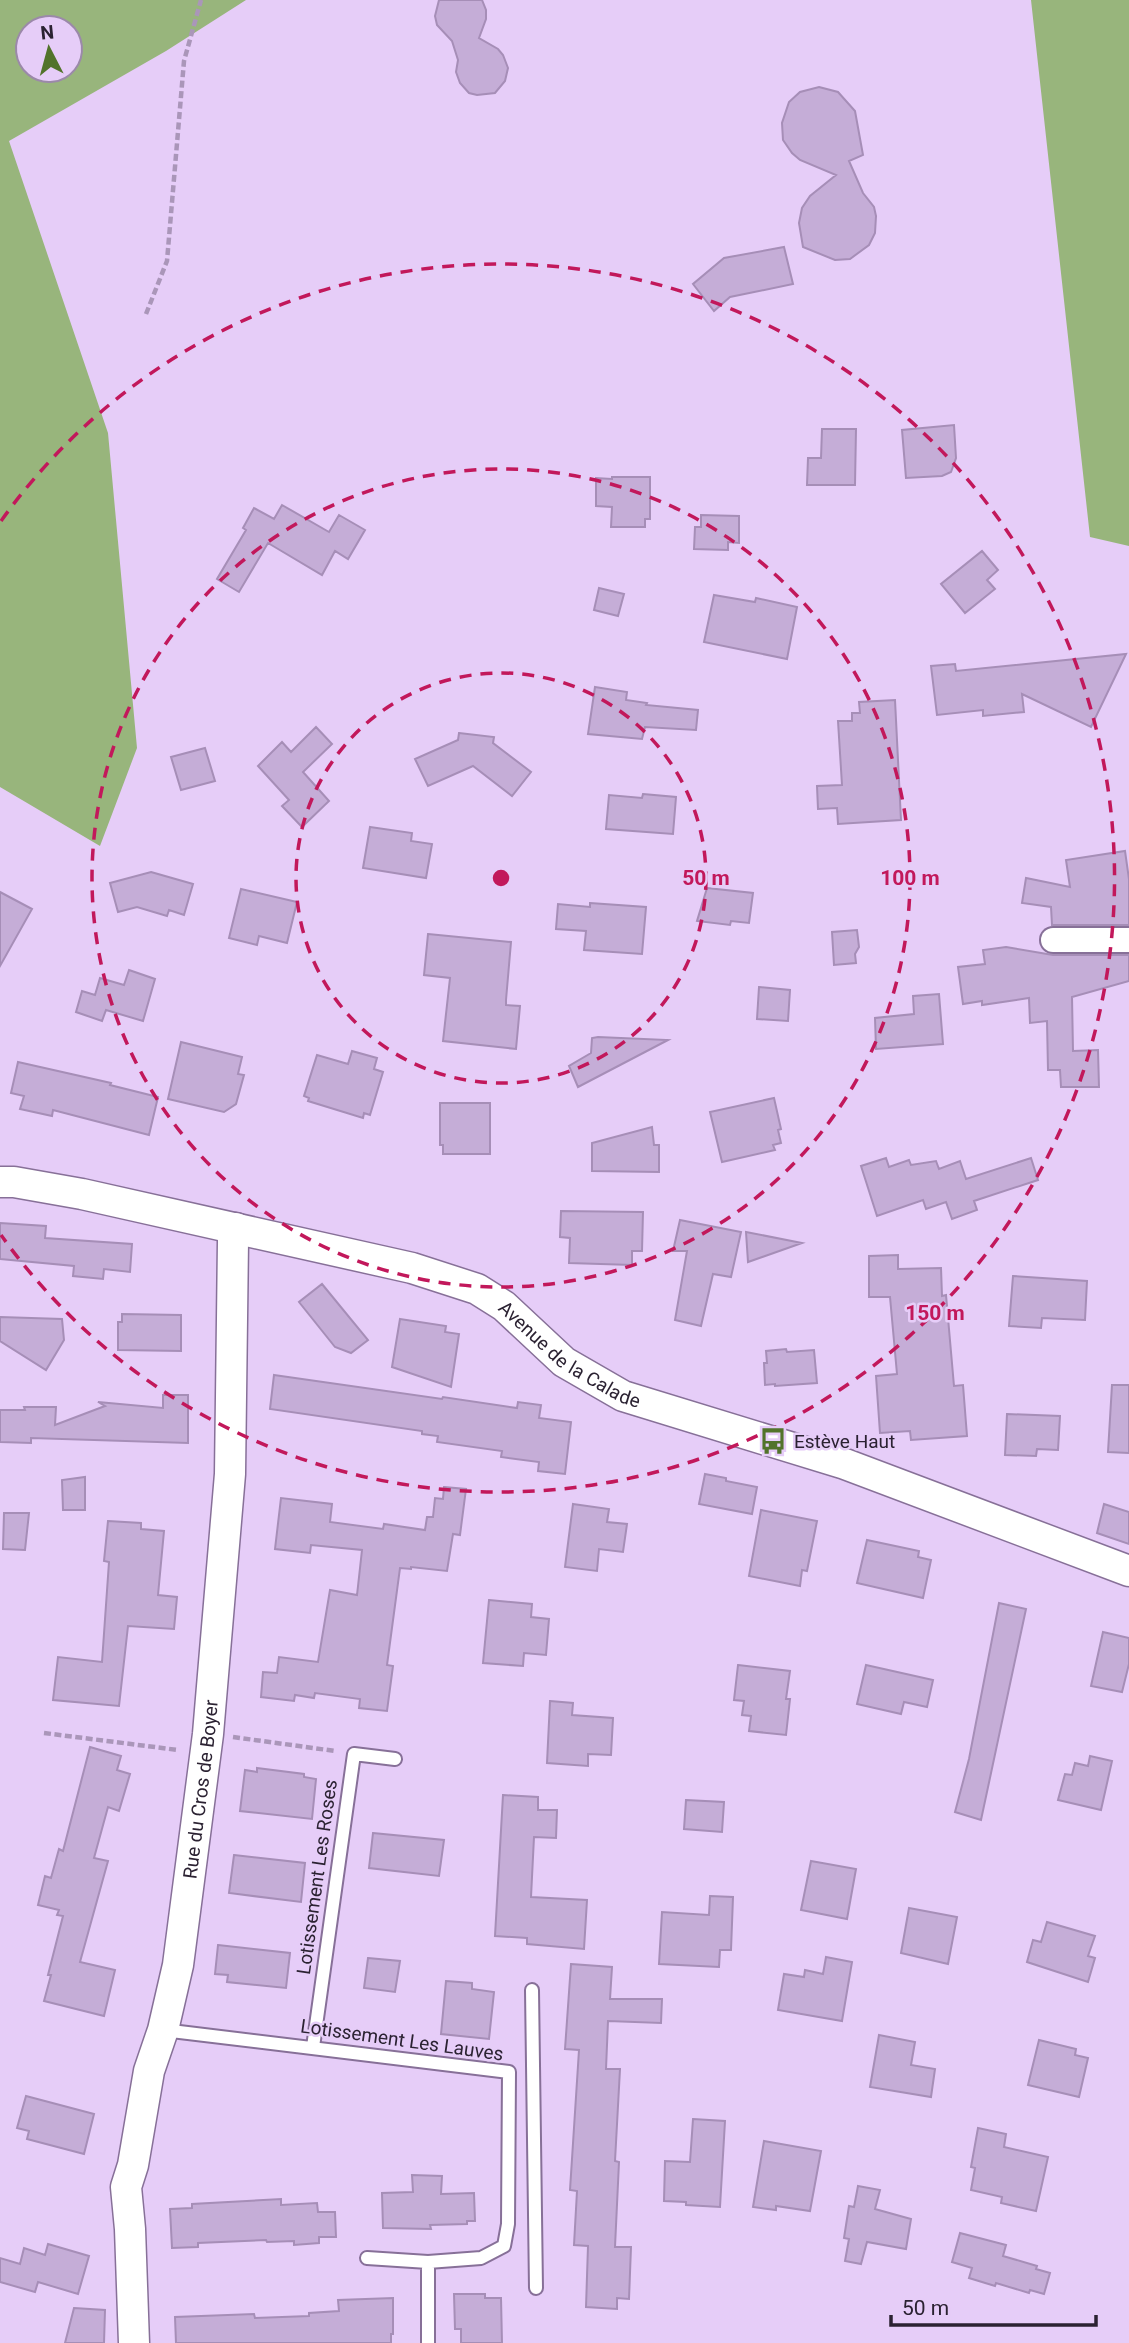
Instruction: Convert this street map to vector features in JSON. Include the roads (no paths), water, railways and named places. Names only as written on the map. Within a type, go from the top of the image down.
[{"type":"street","points":[[1053,940],[1129,940]]},
{"type":"street","name":"Avenue de la Calade","points":[[0,1182],[82,1194],[456,1280],[504,1306],[564,1362],[623,1396],[845,1464],[1129,1571]]},
{"type":"street","name":"Rue du Cros de Boyer","points":[[134,2343],[126,2187],[149,2071],[163,2030],[178,1965],[207,1744],[230,1474],[233,1241],[236,1228]]},
{"type":"lane","name":"Lotissement Les Roses","points":[[313,2047],[354,1754],[395,1759]]},
{"type":"lane","points":[[532,1990],[536,2288]]},
{"type":"lane","name":"Lotissement Les Lauves","points":[[163,2030],[509,2071],[508,2224],[504,2246],[481,2258],[428,2262],[367,2258]]},
{"type":"lane","points":[[509,2071],[533,2074]]},
{"type":"lane","points":[[428,2262],[428,2343]]},
{"type":"place","name":"Estève Haut","points":[[773,1441]]}]
